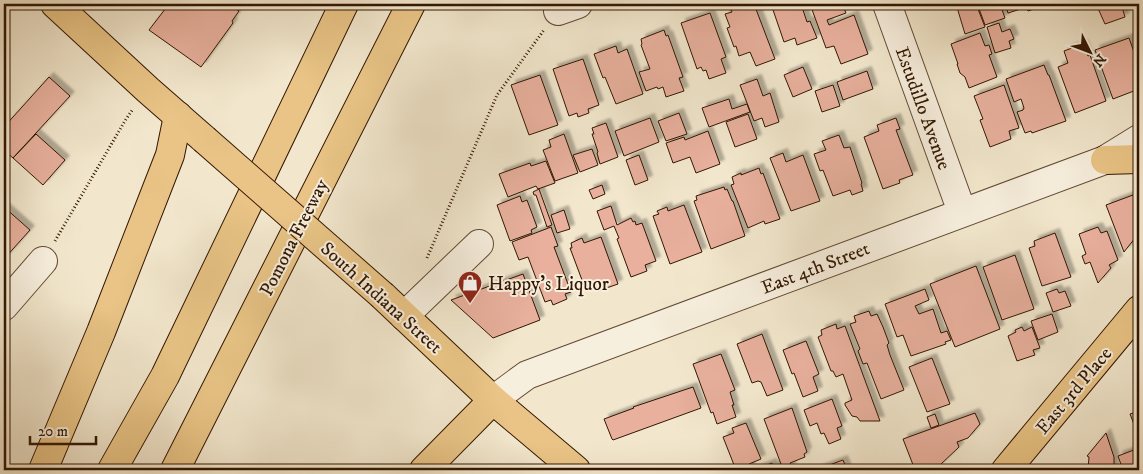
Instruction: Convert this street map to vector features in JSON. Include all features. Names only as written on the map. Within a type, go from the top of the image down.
[{"type":"main road","name":"South Indiana Street","points":[[56,4],[178,116],[383,296],[563,466]]},
{"type":"main road","points":[[112,470],[164,376],[344,4]]},
{"type":"main road","name":"Pomona Freeway","points":[[175,470],[411,4]]},
{"type":"main road","points":[[43,470],[101,332],[170,155],[178,116]]},
{"type":"main road","points":[[1104,160],[1139,159]]},
{"type":"main road","name":"East 3rd Place","points":[[1006,470],[1139,310]]},
{"type":"main road","points":[[424,470],[493,400]]},
{"type":"street","name":"Estudillo Avenue","points":[[887,4],[962,212]]},
{"type":"street","name":"East 4th Street","points":[[493,400],[527,375],[1104,160],[1139,139]]},
{"type":"street","points":[[404,316],[480,244]]},
{"type":"street","points":[[4,306],[43,261]]},
{"type":"path","points":[[424,266],[497,95],[568,7]]},
{"type":"path","points":[[43,261],[126,119]]},
{"type":"building","points":[[169,4],[229,4],[239,11],[232,21],[233,23],[201,67],[149,30]]},
{"type":"building","points":[[754,4],[775,59],[756,66],[750,52],[739,56],[727,28],[730,27],[725,14],[732,12],[729,5]]},
{"type":"building","points":[[771,4],[801,4],[807,22],[810,21],[817,38],[797,45],[795,38],[784,42]]},
{"type":"building","points":[[810,4],[842,4],[846,13],[827,20],[829,25],[854,15],[868,54],[841,64],[834,46],[826,48]]},
{"type":"building","points":[[956,4],[976,4],[985,27],[965,34]]},
{"type":"building","points":[[1000,4],[1005,18],[985,25],[978,6]]},
{"type":"building","points":[[1005,4],[1022,4],[1024,8],[1008,13]]},
{"type":"building","points":[[1025,4],[1048,4],[1028,11]]},
{"type":"building","points":[[1096,4],[1121,4],[1125,17],[1105,24]]},
{"type":"building","points":[[710,13],[726,57],[721,59],[726,73],[709,79],[706,70],[703,71],[701,67],[697,69],[681,23]]},
{"type":"building","points":[[999,23],[1002,32],[1010,29],[1014,39],[1009,41],[1011,48],[995,53],[987,27]]},
{"type":"building","points":[[664,30],[666,36],[668,35],[683,77],[679,78],[684,91],[666,97],[663,87],[646,91],[639,72],[650,69],[641,45],[641,39]]},
{"type":"building","points":[[980,33],[985,46],[989,45],[992,54],[989,55],[997,77],[969,88],[965,77],[960,73],[951,44]]},
{"type":"building","points":[[1129,38],[1139,66],[1139,89],[1113,99],[1095,50]]},
{"type":"building","points":[[1083,44],[1088,56],[1090,55],[1106,101],[1075,113],[1058,67],[1068,63],[1064,51]]},
{"type":"building","points":[[616,46],[618,53],[627,49],[643,94],[616,104],[594,54]]},
{"type":"building","points":[[583,59],[599,105],[588,109],[589,113],[578,117],[577,113],[569,116],[553,69]]},
{"type":"building","points":[[1044,65],[1066,121],[1032,133],[1031,131],[1025,133],[1017,112],[1024,108],[1021,99],[1014,102],[1006,79]]},
{"type":"building","points":[[803,67],[812,89],[793,97],[784,75]]},
{"type":"building","points":[[867,71],[873,89],[843,100],[837,82]]},
{"type":"building","points":[[540,75],[558,125],[529,135],[511,85]]},
{"type":"building","points":[[49,77],[70,96],[13,158],[4,150],[4,127]]},
{"type":"building","points":[[757,79],[763,96],[770,93],[779,122],[765,127],[762,118],[754,121],[740,85]]},
{"type":"building","points":[[833,85],[840,106],[822,112],[815,91]]},
{"type":"building","points":[[1004,85],[1019,128],[1009,131],[1011,139],[990,147],[980,120],[983,119],[974,96]]},
{"type":"building","points":[[729,99],[732,109],[747,104],[750,112],[709,127],[702,108]]},
{"type":"building","points":[[679,113],[687,134],[666,141],[658,121]]},
{"type":"building","points":[[748,114],[757,139],[735,147],[726,122]]},
{"type":"building","points":[[650,118],[659,142],[624,156],[615,131]]},
{"type":"building","points":[[896,118],[900,129],[896,130],[913,175],[899,180],[900,183],[883,189],[864,137],[879,131],[877,125]]},
{"type":"building","points":[[606,123],[618,157],[600,164],[592,128]]},
{"type":"building","points":[[708,131],[720,164],[696,173],[690,157],[673,163],[666,143],[684,137],[685,140]]},
{"type":"building","points":[[36,134],[65,160],[43,185],[13,158]]},
{"type":"building","points":[[564,134],[578,173],[555,181],[543,150],[551,147],[549,140]]},
{"type":"building","points":[[839,135],[844,148],[850,147],[862,183],[863,191],[852,195],[850,190],[833,196],[823,170],[820,171],[814,154],[826,150],[822,141]]},
{"type":"building","points":[[592,149],[598,165],[580,172],[573,155]]},
{"type":"building","points":[[783,153],[786,162],[803,155],[820,201],[791,211],[770,158]]},
{"type":"building","points":[[639,155],[648,180],[635,185],[626,160]]},
{"type":"building","points":[[546,161],[555,183],[538,189],[536,186],[508,197],[499,174],[530,163],[531,166]]},
{"type":"building","points":[[759,168],[761,174],[763,173],[780,219],[765,224],[764,221],[748,228],[731,185],[734,184],[732,177]]},
{"type":"building","points":[[602,185],[605,194],[593,199],[589,190]]},
{"type":"building","points":[[724,187],[733,201],[745,236],[711,249],[694,201],[697,200],[696,196]]},
{"type":"building","points":[[539,189],[552,225],[547,227],[536,195],[533,192]]},
{"type":"building","points":[[1133,195],[1139,206],[1139,233],[1124,252],[1106,205]]},
{"type":"building","points":[[520,196],[522,202],[527,200],[537,227],[531,230],[532,233],[510,241],[497,205]]},
{"type":"building","points":[[684,205],[702,252],[670,264],[653,216],[659,214],[657,211],[667,207],[668,211]]},
{"type":"building","points":[[611,206],[617,225],[631,218],[633,222],[635,221],[636,225],[642,223],[656,261],[645,265],[647,271],[631,277],[614,226],[604,230],[597,211]]},
{"type":"building","points":[[4,207],[30,230],[4,259],[4,229],[7,225],[4,222]]},
{"type":"building","points":[[564,210],[570,229],[557,233],[551,215]]},
{"type":"building","points":[[551,227],[558,246],[554,247],[571,292],[565,294],[567,299],[553,305],[551,300],[545,302],[528,257],[519,260],[512,242]]},
{"type":"building","points":[[1098,227],[1101,233],[1107,231],[1118,260],[1109,265],[1111,268],[1098,283],[1090,262],[1085,264],[1082,256],[1086,254],[1079,234]]},
{"type":"building","points":[[1055,233],[1071,277],[1042,286],[1029,248],[1035,246],[1034,241]]},
{"type":"building","points":[[601,237],[618,284],[598,291],[596,284],[585,288],[570,248],[572,248],[571,243],[582,238],[584,243]]},
{"type":"building","points":[[1015,255],[1034,309],[1002,320],[983,267]]},
{"type":"building","points":[[976,266],[1000,329],[955,347],[930,284]]},
{"type":"building","points":[[523,274],[540,320],[493,338],[451,300]]},
{"type":"building","points":[[925,289],[929,300],[915,306],[919,314],[933,309],[941,333],[947,331],[951,340],[945,342],[946,344],[911,356],[903,335],[897,337],[885,304]]},
{"type":"building","points":[[1057,289],[1059,293],[1065,291],[1071,306],[1053,312],[1046,293]]},
{"type":"building","points":[[869,311],[871,316],[877,314],[883,327],[889,343],[887,345],[890,355],[904,390],[881,399],[867,363],[863,364],[858,351],[860,349],[850,324],[856,322],[854,316]]},
{"type":"building","points":[[1052,314],[1058,332],[1038,340],[1031,321]]},
{"type":"building","points":[[836,324],[837,329],[845,326],[880,421],[860,421],[857,417],[852,416],[845,405],[845,403],[852,400],[843,374],[836,377],[833,371],[831,371],[818,337],[822,335],[821,330]]},
{"type":"building","points":[[1022,327],[1024,331],[1032,327],[1040,348],[1033,350],[1035,355],[1017,361],[1008,336]]},
{"type":"building","points":[[762,334],[783,390],[767,396],[761,382],[752,383],[737,344]]},
{"type":"building","points":[[806,341],[819,374],[813,377],[818,391],[803,397],[783,350]]},
{"type":"building","points":[[721,354],[735,390],[730,392],[736,417],[717,424],[693,364]]},
{"type":"building","points":[[932,358],[950,404],[927,412],[909,367]]},
{"type":"building","points":[[693,387],[701,408],[612,439],[604,419]]},
{"type":"building","points":[[832,399],[842,426],[837,428],[841,439],[829,444],[824,433],[821,434],[817,423],[810,426],[804,410]]},
{"type":"building","points":[[792,408],[807,452],[804,454],[805,457],[790,463],[792,467],[789,470],[775,470],[774,466],[781,464],[764,419]]},
{"type":"building","points":[[1139,411],[1139,431],[1137,432],[1130,414]]},
{"type":"building","points":[[975,413],[980,424],[968,438],[957,442],[959,447],[939,466],[929,470],[915,470],[903,439]]},
{"type":"building","points":[[935,414],[939,425],[931,428],[927,417]]},
{"type":"building","points":[[746,423],[761,459],[749,464],[751,469],[736,470],[723,437],[734,433],[732,428]]},
{"type":"building","points":[[1106,433],[1114,457],[1114,470],[1088,470],[1089,457],[1087,456]]},
{"type":"building","points":[[1139,448],[1139,470],[1123,470],[1118,456]]},
{"type":"building","points":[[843,460],[847,470],[816,470]]},
{"type":"building","points":[[772,463],[775,470],[754,470]]},
{"type":"place","name":"Happy's Liquor","points":[[470,304]]}]
